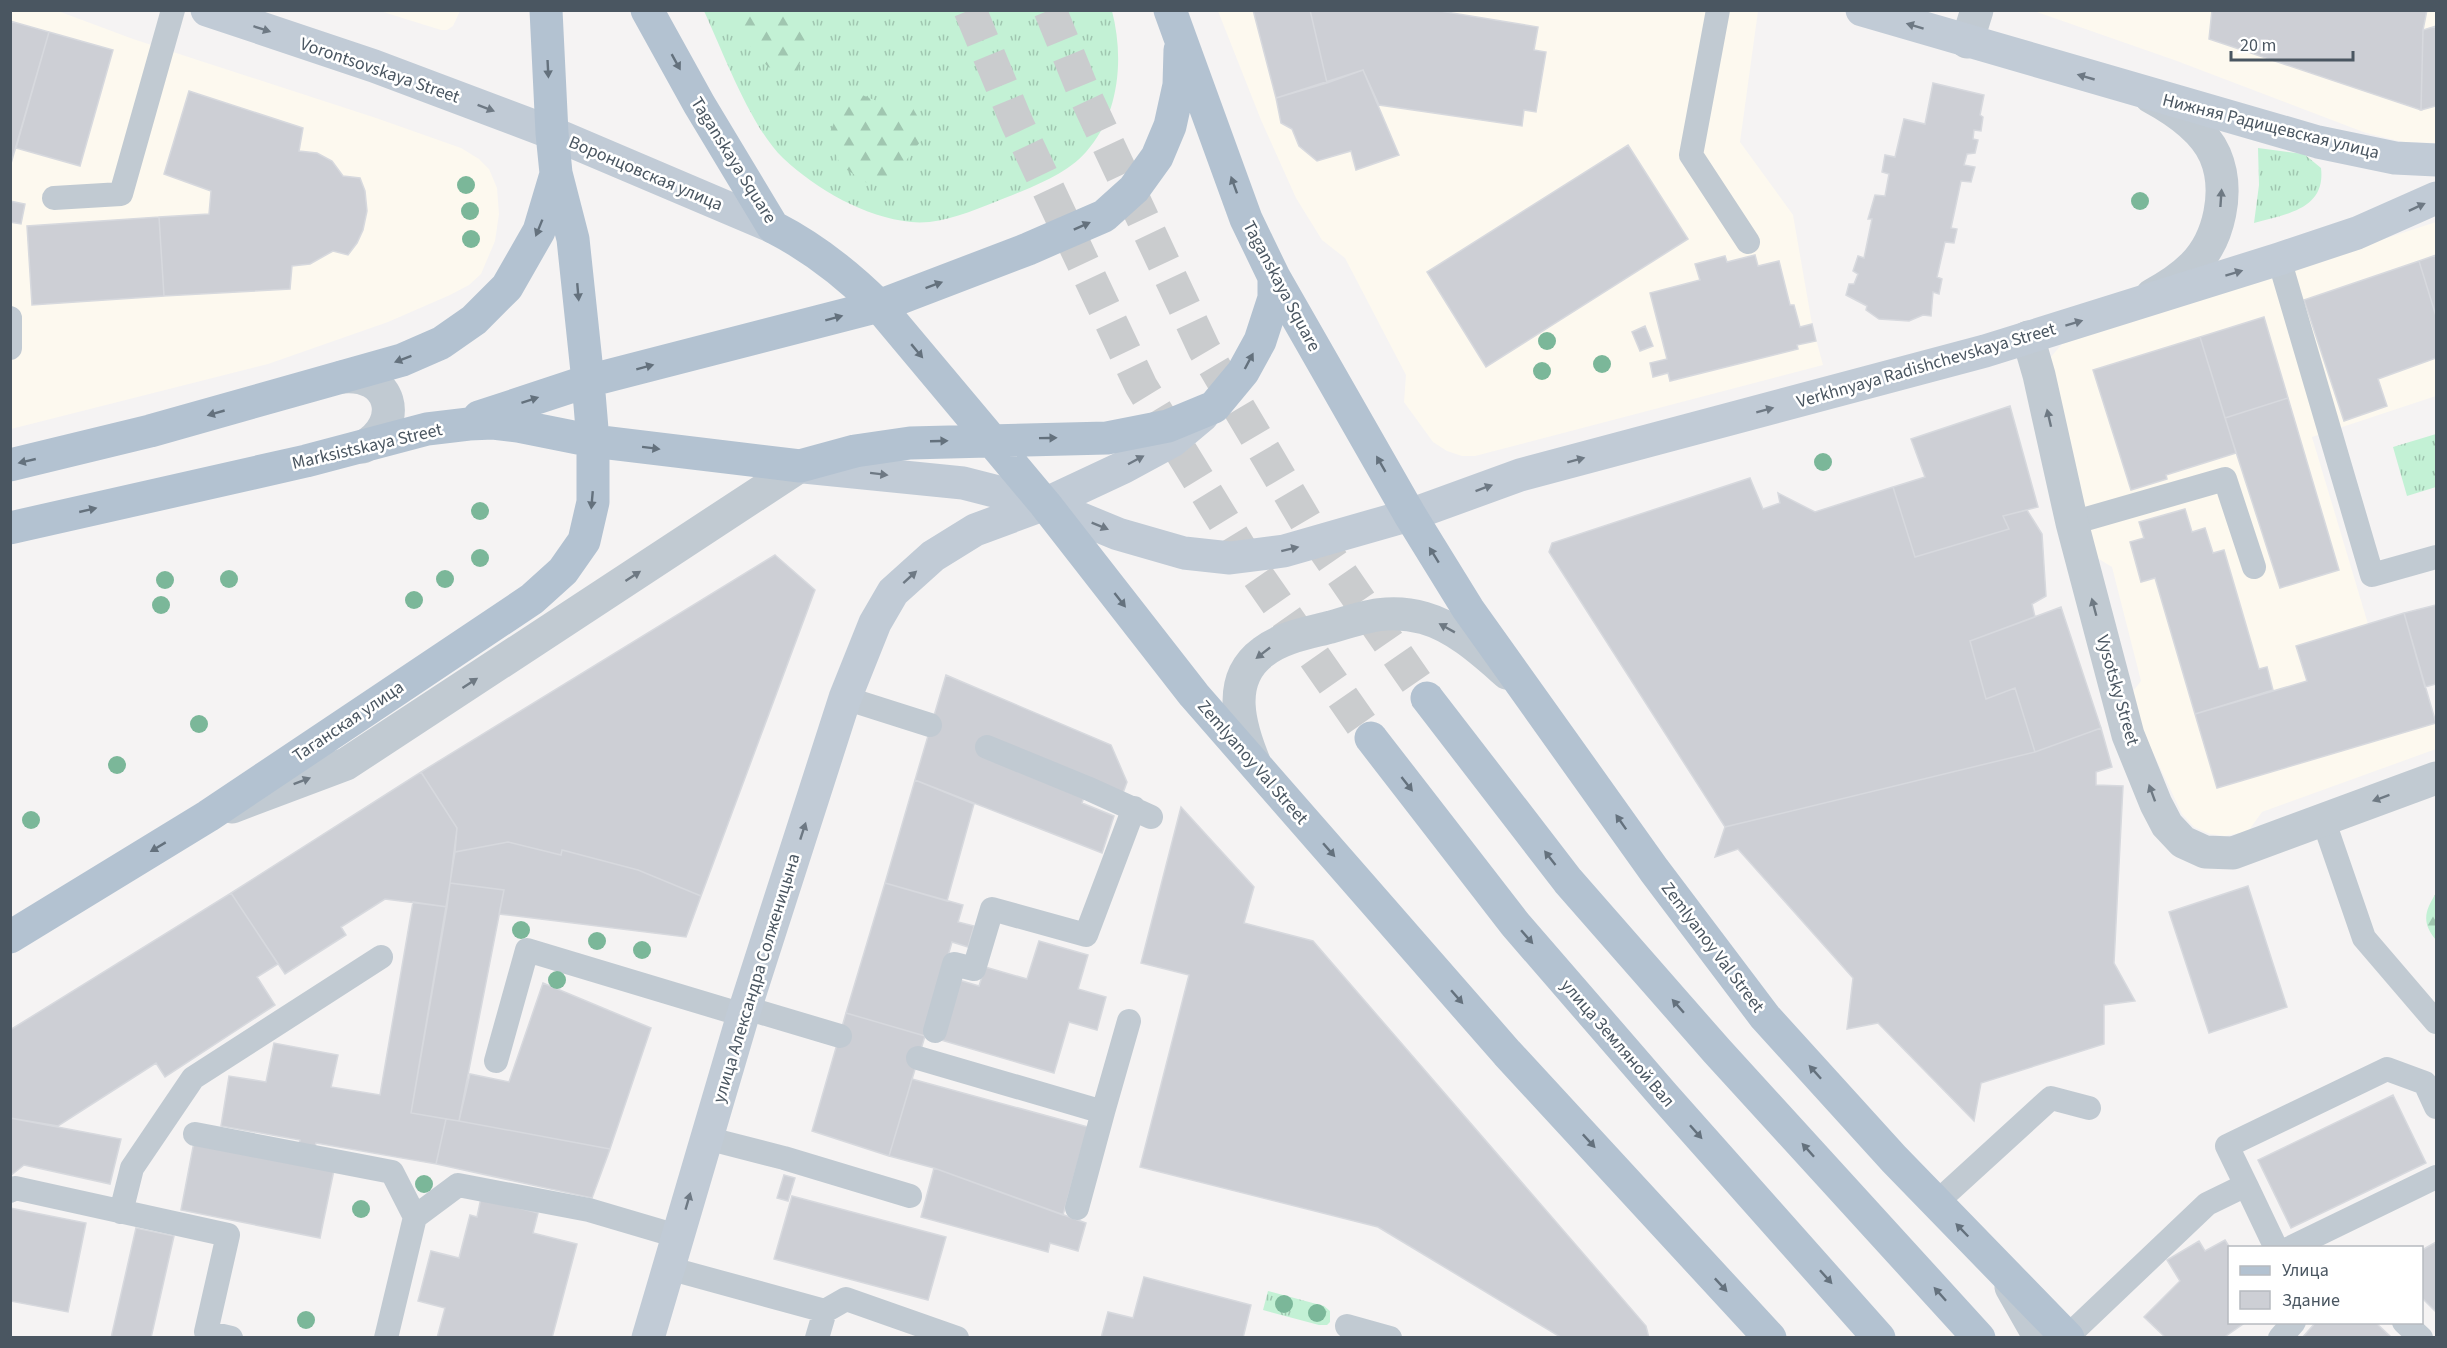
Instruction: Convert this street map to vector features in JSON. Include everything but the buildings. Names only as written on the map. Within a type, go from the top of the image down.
[{"type":"main road","name":"Vorontsovskaya Street","points":[[207,10],[384,70],[552,133]]},
{"type":"main road","points":[[546,10],[556,173],[573,239],[588,381]]},
{"type":"main road","name":"Taganskaya Square","points":[[647,10],[699,104],[773,227],[794,238],[855,282],[879,306],[990,439]]},
{"type":"main road","name":"Нижняя Радищевская улица","points":[[1862,10],[2142,93],[2318,142],[2395,158],[2436,160]]},
{"type":"main road","points":[[454,425],[588,381],[879,306],[1028,249],[1104,216],[1134,189],[1157,157],[1170,126],[1179,85],[1176,23]]},
{"type":"main road","name":"Taganskaya Square","points":[[1176,23],[1246,219],[1274,278],[1410,515]]},
{"type":"main road","name":"Воронцовская улица","points":[[552,133],[773,227]]},
{"type":"main road","points":[[10,465],[150,431],[402,360],[441,342],[474,320],[507,287],[539,231],[556,173]]},
{"type":"main road","name":"Verkhnyaya Radishchevskaya Street","points":[[800,466],[963,483],[1046,504],[1118,534],[1184,553],[1230,558],[1284,551],[1410,515],[1520,475],[1973,354],[2357,233],[2436,198]]},
{"type":"main road","points":[[800,466],[855,451],[910,443],[990,439],[1107,438],[1168,426],[1214,406],[1244,372],[1260,340],[1274,298],[1274,278]]},
{"type":"main road","name":"Таганская улица","points":[[10,937],[208,816],[532,599],[564,572],[584,541],[593,502],[593,441],[588,381]]},
{"type":"main road","name":"улица Александра Солженицына","points":[[648,1338],[745,1011],[845,698],[875,623],[893,592],[933,556],[975,530],[1046,504],[1172,441],[1214,406]]},
{"type":"main road","name":"Marksistskaya Street","points":[[10,528],[363,447],[427,429],[454,425],[493,423],[593,441],[800,466]]},
{"type":"main road","points":[[990,439],[1046,504]]},
{"type":"main road","name":"Zemlyanoy Val Street","points":[[1046,504],[1194,695],[1507,1053],[1770,1338]]},
{"type":"main road","name":"Zemlyanoy Val Street","points":[[1410,515],[1468,609],[1654,870],[1765,1017],[1936,1203],[2067,1337]]},
{"type":"main road","points":[[1427,698],[1568,881],[1718,1051],[1979,1338]]},
{"type":"main road","name":"улица Земляной Вал","points":[[1371,738],[1515,924],[1656,1087],[1880,1338]]},
{"type":"street","points":[[1967,42],[1977,10]]},
{"type":"street","name":"Нижняя Радищевская улица","points":[[2138,303],[2170,286],[2193,266],[2207,249],[2217,224],[2222,198],[2220,174],[2214,153],[2203,137],[2191,123],[2169,107],[2142,93]]},
{"type":"street","name":"Vysotsky Street","points":[[2028,337],[2039,375],[2072,524],[2128,735],[2167,825],[2184,842],[2205,852],[2233,853],[2436,778]]},
{"type":"street","points":[[342,377],[356,376],[370,380],[381,389],[387,401],[388,415],[384,429],[375,440],[363,447]]},
{"type":"street","points":[[208,816],[346,764],[800,466]]},
{"type":"street","points":[[1255,765],[1245,741],[1239,715],[1239,686],[1249,667],[1262,652],[1286,639],[1378,613],[1403,613],[1426,618],[1446,626],[1480,649],[1526,690]]},
{"type":"street","points":[[2002,1272],[2040,1338]]},
{"type":"lane","points":[[54,198],[121,194],[173,10]]},
{"type":"lane","points":[[1718,10],[1691,155],[1748,242]]},
{"type":"lane","points":[[2278,259],[2372,575],[2436,557]]},
{"type":"lane","points":[[10,318],[10,348]]},
{"type":"lane","points":[[2072,524],[2225,479],[2254,567]]},
{"type":"lane","points":[[845,698],[930,725]]},
{"type":"lane","points":[[935,1031],[954,964],[974,969],[992,909],[1086,935],[1142,813],[987,747]]},
{"type":"lane","points":[[2323,819],[2364,938],[2436,1022]]},
{"type":"lane","points":[[496,1061],[527,950],[840,1036]]},
{"type":"lane","points":[[122,1212],[132,1168],[193,1078],[381,957]]},
{"type":"lane","points":[[1077,1208],[1129,1021]]},
{"type":"lane","points":[[918,1058],[1030,1101],[1103,1112]]},
{"type":"lane","points":[[2275,1246],[2227,1146],[2387,1069],[2425,1083],[2436,1107]]},
{"type":"lane","points":[[1936,1203],[2051,1098],[2089,1108]]},
{"type":"lane","points":[[195,1134],[392,1172],[415,1217]]},
{"type":"lane","points":[[706,1138],[784,1158],[909,1196]]},
{"type":"lane","points":[[2294,1246],[2436,1177]]},
{"type":"lane","points":[[386,1338],[415,1217],[458,1185],[589,1210],[677,1236]]},
{"type":"lane","points":[[2067,1337],[2207,1204],[2246,1185]]},
{"type":"lane","points":[[10,1191],[15,1188],[228,1235],[206,1332],[231,1338]]},
{"type":"lane","points":[[668,1268],[825,1311]]},
{"type":"lane","points":[[817,1338],[825,1311],[846,1299],[957,1338]]},
{"type":"lane","points":[[2280,1338],[2293,1324]]},
{"type":"lane","points":[[2405,1324],[2421,1338]]},
{"type":"lane","points":[[1347,1326],[1390,1338]]},
{"type":"shaded area","points":[[10,11],[58,11],[133,39],[461,148],[479,159],[489,169],[497,188],[499,214],[495,241],[481,274],[469,285],[450,295],[388,322],[268,364],[11,429]]},
{"type":"shaded area","points":[[380,11],[460,11],[453,26],[447,30],[441,30]]},
{"type":"shaded area","points":[[1218,11],[1758,11],[1740,142],[1793,215],[1812,324],[1823,365],[1475,456],[1462,456],[1447,451],[1433,442],[1404,402],[1406,375],[1345,258],[1322,240],[1296,198],[1261,120]]},
{"type":"shaded area","points":[[2034,11],[2436,11],[2436,143],[2403,142],[2366,133],[2177,61]]},
{"type":"shaded area","points":[[2436,222],[2436,396],[2312,437],[2368,624],[2425,687],[2436,725],[2436,749],[2262,812],[2249,830],[2225,836],[2210,834],[2194,827],[2182,814],[2149,744],[2130,695],[2141,681],[2112,567],[2094,556],[2050,358],[2062,344]]},
{"type":"green space","points":[[704,11],[1112,11],[1118,47],[1116,84],[1106,120],[1097,137],[1086,152],[1067,169],[1018,193],[954,217],[933,222],[894,219],[859,208],[826,191],[796,170],[771,145],[749,109]]},
{"type":"green space","points":[[720,11],[812,11],[797,75],[768,67]]},
{"type":"green space","points":[[848,89],[879,102],[911,105],[927,133],[891,180],[867,183],[841,166],[828,137]]},
{"type":"green space","points":[[2258,148],[2304,154],[2321,168],[2321,182],[2317,193],[2301,208],[2254,223],[2259,185]]},
{"type":"green space","points":[[2436,434],[2436,487],[2407,496],[2393,447]]},
{"type":"green space","points":[[2436,893],[2436,940],[2428,928],[2426,916]]},
{"type":"green space","points":[[1268,1291],[1324,1306],[1330,1311],[1330,1322],[1327,1325],[1319,1325],[1263,1310]]},
{"type":"tunnel","points":[[970,10],[1017,123],[1141,386],[1253,569],[1371,738]]},
{"type":"tunnel","points":[[1050,10],[1084,93],[1204,349],[1311,530],[1427,698]]}]
